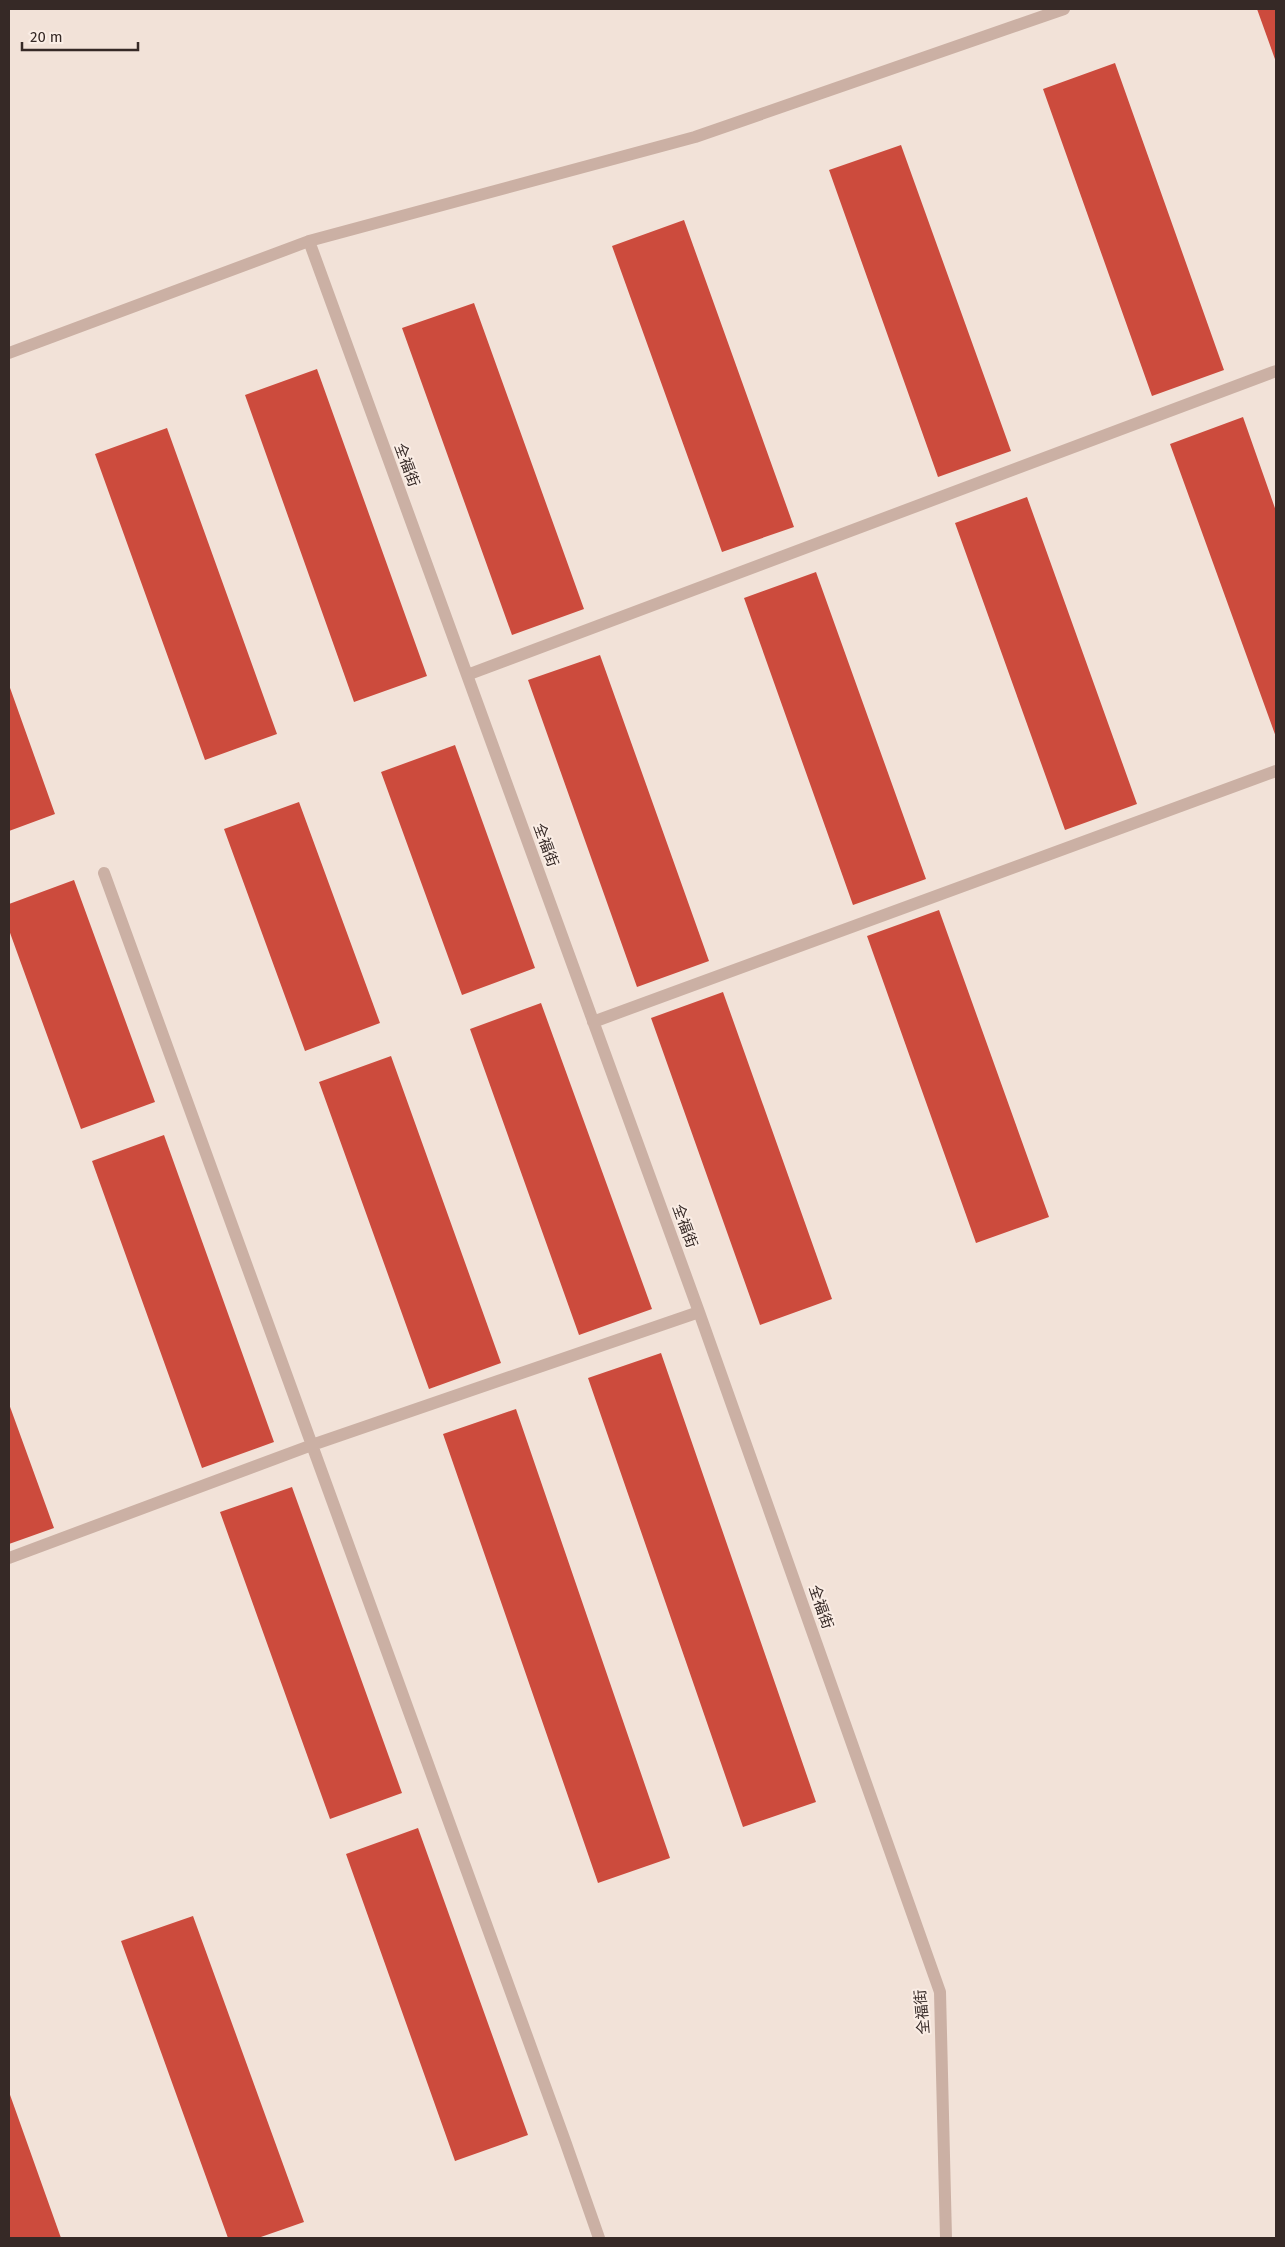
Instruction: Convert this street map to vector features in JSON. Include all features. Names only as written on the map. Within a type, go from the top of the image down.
[{"type":"street","points":[[9,353],[309,241],[695,137],[1064,9]]},
{"type":"street","name":"全福街","points":[[309,241],[699,1312],[940,1992],[946,2238]]},
{"type":"street","points":[[467,675],[1276,371]]},
{"type":"street","points":[[593,1022],[1276,771]]},
{"type":"street","points":[[104,872],[599,2238]]},
{"type":"street","points":[[9,1558],[312,1445],[699,1312]]},
{"type":"building","points":[[1257,9],[1276,9],[1276,62]]},
{"type":"building","points":[[1115,63],[1224,370],[1152,396],[1043,89]]},
{"type":"building","points":[[901,145],[1011,451],[938,477],[829,170]]},
{"type":"building","points":[[684,220],[794,527],[722,552],[612,246]]},
{"type":"building","points":[[474,303],[584,609],[512,635],[402,328]]},
{"type":"building","points":[[317,369],[427,676],[354,702],[245,395]]},
{"type":"building","points":[[1243,417],[1276,511],[1276,737],[1170,444]]},
{"type":"building","points":[[167,428],[277,734],[205,760],[95,454]]},
{"type":"building","points":[[1027,497],[1137,804],[1065,830],[955,523]]},
{"type":"building","points":[[816,572],[926,879],[853,905],[744,598]]},
{"type":"building","points":[[600,655],[709,961],[637,987],[528,680]]},
{"type":"building","points":[[9,685],[55,814],[9,831]]},
{"type":"building","points":[[455,745],[535,968],[462,995],[381,772]]},
{"type":"building","points":[[299,802],[380,1023],[305,1051],[224,829]]},
{"type":"building","points":[[74,880],[155,1102],[81,1129],[9,930],[9,904]]},
{"type":"building","points":[[939,910],[1049,1217],[976,1243],[867,936]]},
{"type":"building","points":[[723,992],[832,1299],[760,1325],[651,1018]]},
{"type":"building","points":[[541,1003],[652,1309],[579,1335],[470,1029]]},
{"type":"building","points":[[391,1056],[501,1363],[429,1389],[319,1082]]},
{"type":"building","points":[[164,1135],[274,1442],[202,1468],[92,1161]]},
{"type":"building","points":[[661,1353],[816,1802],[743,1827],[588,1378]]},
{"type":"building","points":[[9,1404],[54,1528],[9,1544]]},
{"type":"building","points":[[516,1409],[670,1858],[598,1883],[443,1434]]},
{"type":"building","points":[[292,1487],[402,1793],[330,1819],[220,1512]]},
{"type":"building","points":[[418,1828],[528,2135],[455,2161],[346,1854]]},
{"type":"building","points":[[193,1916],[304,2222],[258,2238],[228,2238],[121,1941]]},
{"type":"building","points":[[9,2092],[61,2238],[9,2238]]}]
